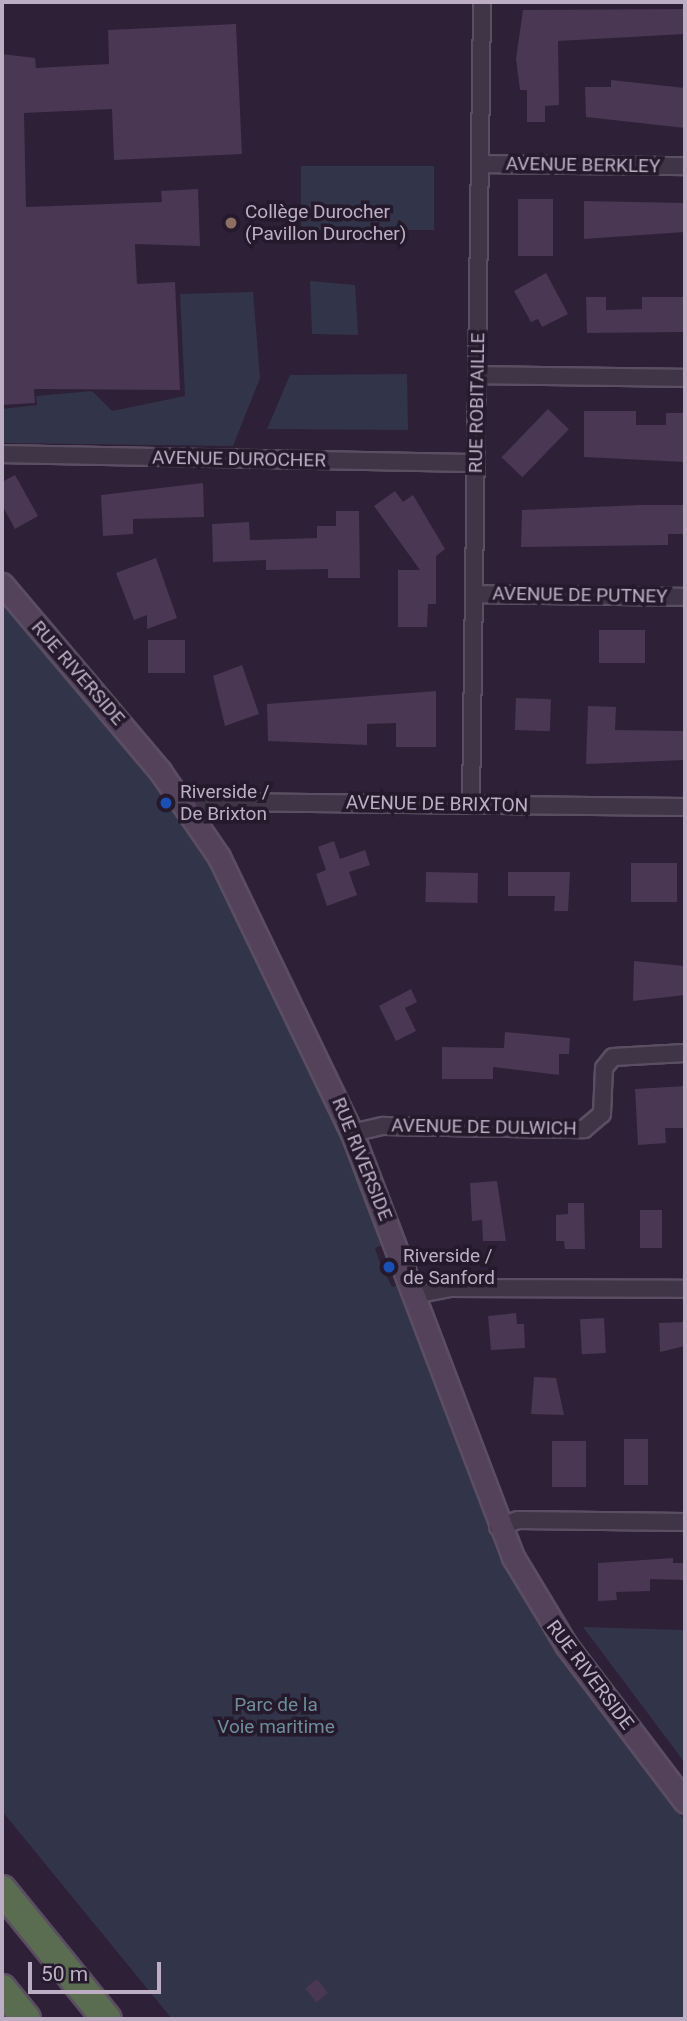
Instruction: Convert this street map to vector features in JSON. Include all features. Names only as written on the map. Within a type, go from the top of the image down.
[{"type":"highway","points":[[2,1890],[107,2019]]},
{"type":"highway","points":[[2,1989],[26,2019]]},
{"type":"street","name":"RUE ROBITAILLE","points":[[471,804],[482,2]]},
{"type":"street","name":"AVENUE BERKLEY","points":[[481,164],[685,166]]},
{"type":"street","points":[[477,375],[685,378]]},
{"type":"street","name":"AVENUE DUROCHER","points":[[2,454],[476,463]]},
{"type":"street","name":"RUE RIVERSIDE","points":[[2,584],[191,812],[277,968],[352,1133],[498,1527],[549,1620],[685,1802]]},
{"type":"street","name":"AVENUE DE PUTNEY","points":[[474,594],[685,597]]},
{"type":"street","name":"AVENUE DE BRIXTON","points":[[191,812],[217,802],[685,807]]},
{"type":"street","name":"AVENUE DE DULWICH","points":[[352,1133],[383,1126],[584,1129],[602,1114],[604,1068],[612,1057],[626,1051],[685,1053]]},
{"type":"street","points":[[414,1295],[449,1288],[685,1289]]},
{"type":"street","points":[[498,1527],[518,1520],[685,1521]]},
{"type":"green space","points":[[301,166],[434,166],[434,230],[301,230]]},
{"type":"green space","points":[[310,281],[355,285],[358,335],[312,334]]},
{"type":"green space","points":[[253,292],[260,378],[233,446],[2,443],[2,409],[37,405],[36,396],[92,391],[112,411],[185,396],[180,294]]},
{"type":"green space","points":[[407,374],[408,430],[267,429],[290,375]]},
{"type":"green space","name":"Parc de la Voie maritime","points":[[2,603],[147,774],[207,859],[341,1137],[383,1245],[375,1248],[380,1263],[392,1287],[398,1285],[498,1554],[542,1631],[685,1821],[685,2019],[172,2019],[2,1811]]},
{"type":"green space","points":[[583,1627],[685,1630],[685,1763]]},
{"type":"building","points":[[685,9],[685,34],[558,41],[559,105],[545,106],[545,122],[527,122],[527,90],[520,90],[516,59],[523,10]]},
{"type":"building","points":[[236,24],[242,154],[114,160],[112,109],[24,113],[26,207],[162,202],[161,191],[198,189],[200,246],[135,244],[137,284],[175,282],[180,390],[34,389],[35,403],[2,405],[2,54],[35,58],[36,68],[109,64],[108,30]]},
{"type":"building","points":[[611,80],[685,88],[685,128],[586,117],[585,87],[611,87]]},
{"type":"building","points":[[518,199],[553,199],[553,256],[518,256]]},
{"type":"building","points":[[584,201],[685,203],[685,232],[584,239]]},
{"type":"building","points":[[546,273],[568,314],[542,327],[538,319],[531,322],[514,291]]},
{"type":"building","points":[[586,297],[606,297],[606,310],[642,309],[642,297],[685,297],[685,332],[587,333]]},
{"type":"building","points":[[548,409],[569,429],[522,477],[501,457]]},
{"type":"building","points":[[584,411],[636,411],[636,425],[666,425],[666,413],[685,413],[685,462],[584,457]]},
{"type":"building","points":[[15,475],[38,516],[15,529],[2,505],[2,482]]},
{"type":"building","points":[[203,483],[204,517],[133,519],[133,534],[103,536],[101,495]]},
{"type":"building","points":[[395,491],[403,502],[413,495],[445,549],[436,556],[436,604],[428,604],[427,627],[398,627],[398,570],[420,570],[374,506]]},
{"type":"building","points":[[685,505],[685,534],[668,534],[668,545],[521,547],[522,510]]},
{"type":"building","points":[[336,511],[359,511],[360,578],[328,578],[328,569],[266,570],[266,560],[213,562],[212,524],[249,522],[250,540],[317,538],[317,526],[336,526]]},
{"type":"building","points":[[156,558],[177,618],[147,629],[147,615],[134,620],[116,573]]},
{"type":"building","points":[[599,630],[645,630],[645,663],[599,663]]},
{"type":"building","points":[[148,640],[185,640],[185,673],[148,673]]},
{"type":"building","points":[[242,665],[259,714],[225,726],[213,676]]},
{"type":"building","points":[[436,691],[436,747],[396,747],[396,723],[367,724],[367,745],[268,741],[267,704]]},
{"type":"building","points":[[516,698],[551,699],[550,731],[515,730]]},
{"type":"building","points":[[588,706],[616,707],[615,730],[685,731],[685,760],[586,764]]},
{"type":"building","points":[[334,841],[340,859],[365,850],[370,865],[349,872],[357,895],[327,906],[316,874],[326,870],[318,847]]},
{"type":"building","points":[[631,863],[677,863],[677,902],[631,902]]},
{"type":"building","points":[[426,872],[478,873],[477,903],[425,902]]},
{"type":"building","points":[[508,872],[570,872],[568,911],[554,911],[555,896],[508,896]]},
{"type":"building","points":[[634,961],[685,966],[685,995],[633,1001]]},
{"type":"building","points":[[411,989],[417,1002],[405,1008],[416,1031],[396,1041],[379,1006]]},
{"type":"building","points":[[505,1032],[570,1038],[569,1054],[559,1054],[559,1075],[493,1067],[493,1079],[442,1079],[442,1047],[504,1048]]},
{"type":"building","points":[[685,1086],[685,1128],[665,1128],[666,1143],[638,1145],[635,1089]]},
{"type":"building","points":[[497,1181],[506,1241],[483,1241],[482,1220],[472,1221],[470,1183]]},
{"type":"building","points":[[568,1203],[584,1203],[585,1249],[565,1249],[564,1241],[556,1241],[556,1215],[568,1214]]},
{"type":"building","points":[[640,1210],[662,1210],[662,1248],[640,1248]]},
{"type":"building","points":[[516,1313],[517,1324],[524,1324],[525,1348],[491,1350],[488,1316]]},
{"type":"building","points":[[604,1318],[606,1353],[582,1354],[580,1319]]},
{"type":"building","points":[[685,1322],[685,1346],[660,1352],[659,1323]]},
{"type":"building","points":[[534,1377],[556,1378],[564,1415],[531,1414]]},
{"type":"building","points":[[624,1439],[648,1439],[648,1485],[624,1485]]},
{"type":"building","points":[[552,1441],[586,1441],[586,1487],[552,1487]]},
{"type":"building","points":[[673,1558],[673,1563],[685,1563],[685,1580],[650,1579],[650,1591],[616,1592],[617,1600],[598,1601],[598,1563]]},
{"type":"building","points":[[317,1979],[328,1993],[316,2002],[305,1988]]},
{"type":"place","name":"Collège Durocher (Pavillon Durocher)","points":[[231,223]]},
{"type":"place","name":"Riverside / De Brixton","points":[[166,803]]},
{"type":"place","name":"Riverside / de Sanford","points":[[389,1267]]}]
